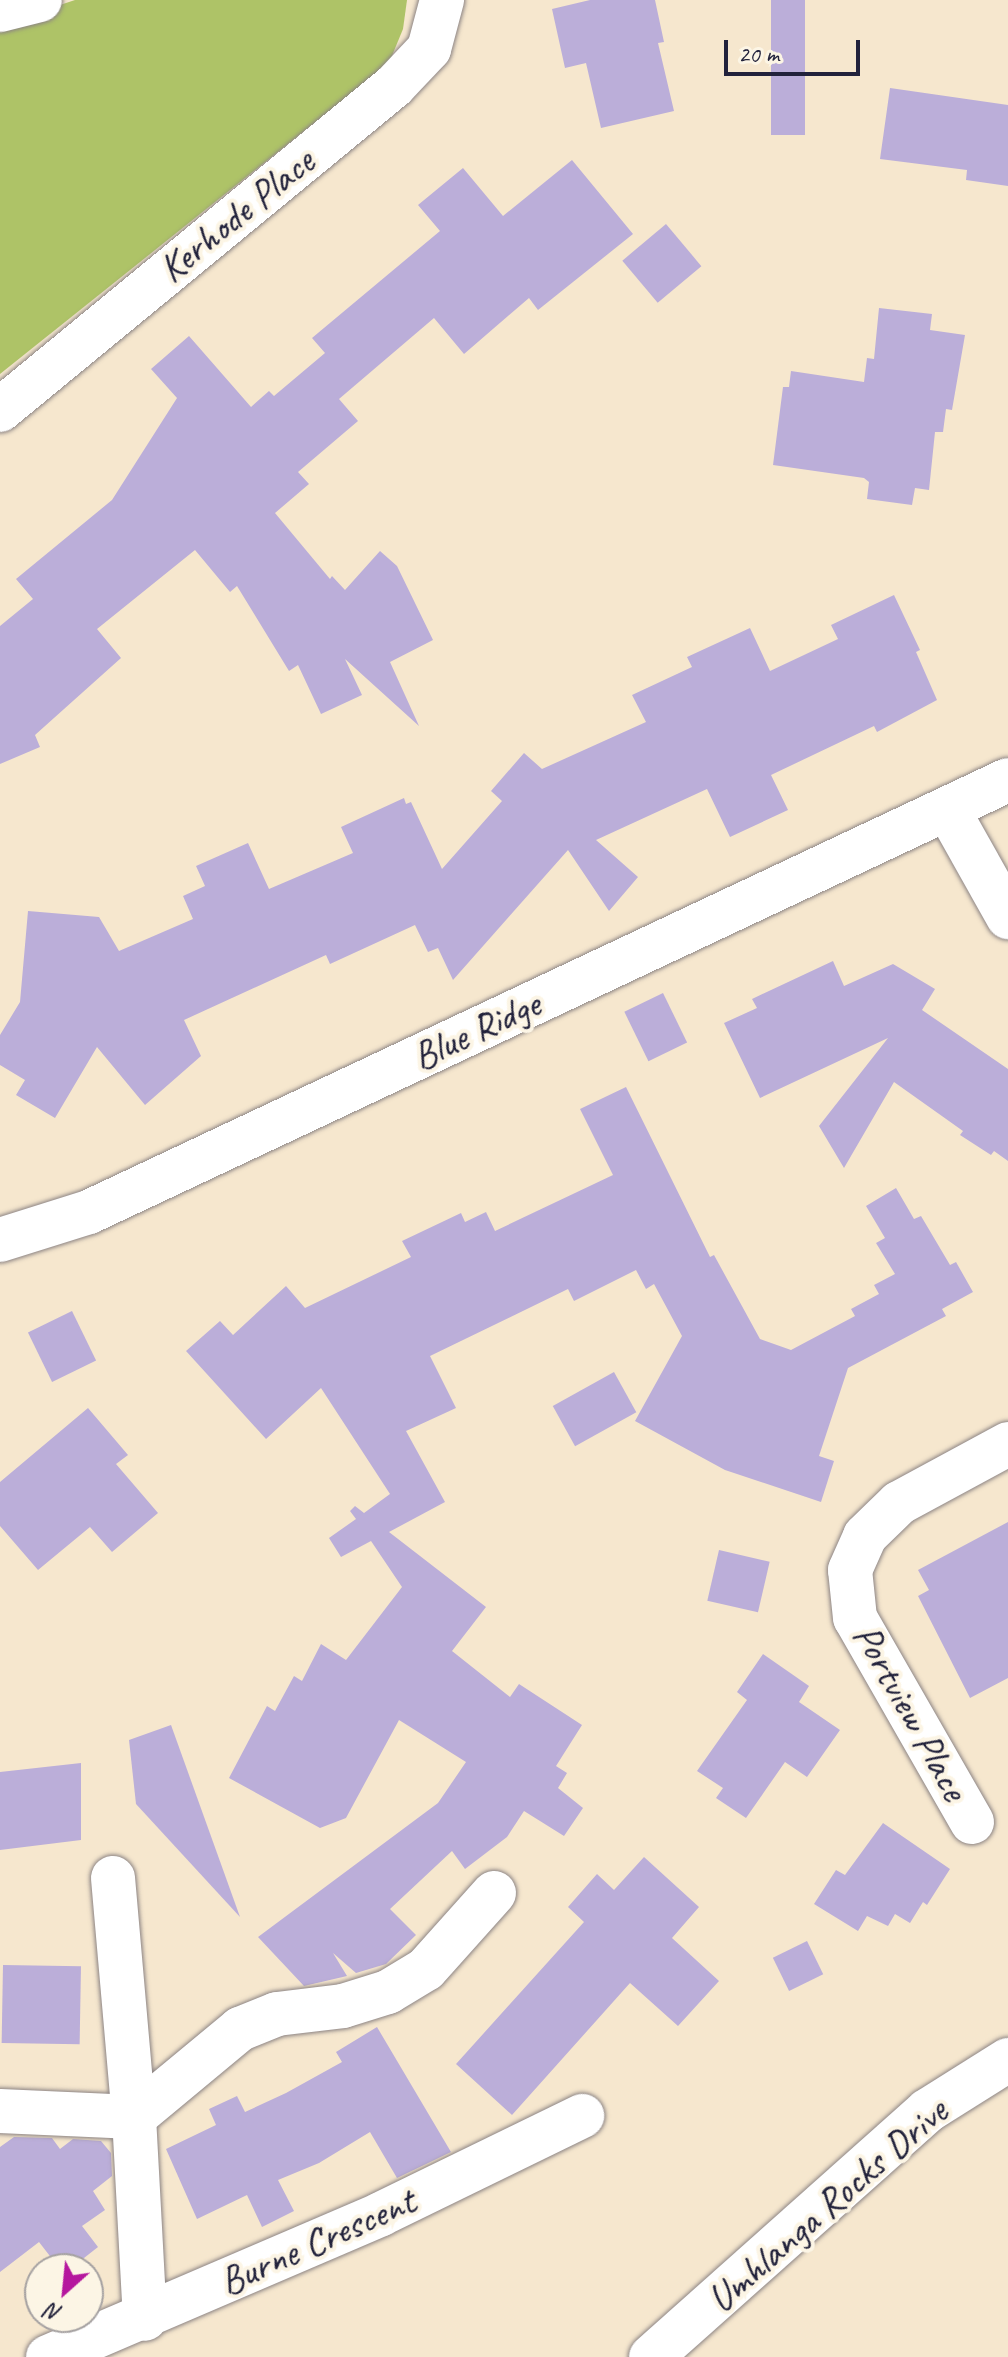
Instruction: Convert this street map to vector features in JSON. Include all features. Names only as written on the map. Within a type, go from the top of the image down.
[{"type":"street","points":[[0,10],[40,0]]},
{"type":"street","name":"Kerhode Place","points":[[0,410],[394,86],[429,49],[442,0]]},
{"type":"street","name":"Blue Ridge","points":[[0,1240],[89,1212],[1008,780]]},
{"type":"street","points":[[948,810],[1008,917]]},
{"type":"street","name":"Portview Place","points":[[972,1822],[855,1618],[850,1570],[865,1536],[899,1503],[1008,1444]]},
{"type":"street","points":[[113,1878],[134,2117],[145,2319]]},
{"type":"street","points":[[0,2111],[134,2117],[240,2029],[277,2014],[343,2006],[388,1992],[426,1969],[494,1893]]},
{"type":"street","name":"Umhlanga Rocks Drive","points":[[651,2357],[927,2111],[1008,2060]]},
{"type":"street","name":"Burne Crescent","points":[[48,2357],[145,2319],[381,2214],[582,2116]]},
{"type":"green space","points":[[75,0],[407,0],[403,29],[389,63],[0,374],[0,25]]},
{"type":"building","points":[[590,0],[655,0],[664,42],[658,43],[674,111],[601,128],[586,63],[565,68],[552,9]]},
{"type":"building","points":[[771,0],[805,0],[805,135],[771,135]]},
{"type":"building","points":[[890,88],[1008,105],[1008,186],[966,180],[967,170],[880,159]]},
{"type":"building","points":[[572,160],[633,234],[538,310],[529,298],[464,354],[434,318],[339,399],[358,421],[298,472],[309,484],[275,513],[330,579],[332,576],[345,590],[380,551],[397,566],[433,640],[390,662],[419,726],[345,659],[362,695],[321,714],[298,665],[289,671],[237,586],[230,592],[195,550],[97,629],[121,658],[35,735],[40,747],[0,764],[0,626],[33,599],[16,579],[112,500],[177,398],[151,369],[189,336],[251,407],[269,391],[274,396],[325,353],[312,338],[440,231],[418,205],[463,168],[503,216]]},
{"type":"building","points":[[666,224],[701,266],[658,303],[622,261]]},
{"type":"building","points":[[879,308],[932,314],[930,330],[965,335],[952,410],[946,409],[943,432],[935,432],[929,490],[915,488],[912,505],[867,499],[869,482],[864,478],[773,465],[783,387],[789,387],[791,371],[864,382],[867,358],[874,359]]},
{"type":"building","points":[[894,595],[920,650],[916,652],[937,700],[877,732],[874,726],[771,775],[788,810],[730,837],[707,789],[596,840],[638,877],[609,911],[568,850],[453,980],[438,948],[428,952],[415,925],[330,964],[326,955],[184,1020],[201,1056],[145,1105],[97,1047],[55,1118],[16,1095],[25,1080],[0,1065],[0,1035],[20,1002],[28,911],[99,917],[119,951],[193,919],[183,896],[205,886],[196,866],[248,843],[269,889],[353,853],[341,827],[404,798],[406,804],[411,802],[442,869],[502,801],[491,791],[524,753],[542,769],[646,722],[632,695],[692,667],[687,657],[750,628],[770,671],[838,639],[831,625]]},
{"type":"building","points":[[833,961],[844,986],[893,964],[935,989],[922,1010],[1008,1069],[1008,1161],[994,1151],[991,1155],[960,1135],[963,1131],[894,1082],[844,1168],[819,1126],[888,1038],[760,1098],[724,1023],[757,1008],[752,999]]},
{"type":"building","points":[[663,993],[687,1042],[648,1061],[624,1012]]},
{"type":"building","points":[[626,1087],[710,1257],[714,1255],[760,1339],[791,1350],[855,1316],[851,1309],[879,1294],[874,1285],[895,1274],[876,1243],[885,1238],[866,1206],[896,1188],[914,1219],[921,1216],[950,1265],[956,1262],[973,1292],[942,1309],[946,1316],[848,1368],[819,1456],[834,1461],[821,1502],[725,1470],[635,1421],[682,1336],[654,1284],[646,1289],[636,1270],[574,1301],[568,1289],[430,1356],[456,1408],[406,1431],[445,1502],[389,1532],[486,1607],[452,1651],[510,1697],[519,1684],[582,1725],[556,1766],[567,1773],[558,1788],[583,1808],[564,1836],[524,1811],[507,1837],[465,1869],[452,1851],[390,1909],[416,1935],[386,1964],[356,1973],[333,1953],[347,1976],[304,1986],[258,1937],[438,1803],[466,1762],[399,1720],[346,1818],[320,1828],[229,1778],[267,1706],[275,1711],[294,1676],[302,1681],[321,1644],[346,1660],[402,1587],[371,1541],[341,1557],[329,1538],[356,1519],[350,1511],[355,1506],[364,1513],[390,1494],[321,1388],[266,1439],[186,1351],[220,1321],[233,1335],[286,1286],[305,1308],[411,1257],[402,1241],[461,1213],[465,1222],[486,1212],[495,1231],[613,1175],[580,1109]]},
{"type":"building","points":[[72,1311],[96,1360],[52,1382],[28,1332]]},
{"type":"building","points":[[614,1372],[636,1412],[575,1446],[553,1406]]},
{"type":"building","points":[[88,1408],[128,1455],[116,1464],[158,1513],[112,1552],[90,1527],[38,1570],[0,1526],[0,1482]]},
{"type":"building","points":[[1008,1522],[1008,1678],[970,1698],[918,1596],[929,1590],[918,1570]]},
{"type":"building","points":[[719,1550],[770,1562],[758,1612],[707,1601]]},
{"type":"building","points":[[763,1654],[809,1686],[799,1702],[840,1730],[807,1777],[785,1762],[746,1818],[716,1798],[723,1788],[697,1771],[747,1700],[737,1692]]},
{"type":"building","points":[[171,1725],[240,1917],[136,1804],[129,1740]]},
{"type":"building","points":[[81,1763],[81,1840],[0,1850],[0,1772]]},
{"type":"building","points":[[883,1823],[950,1869],[927,1905],[923,1902],[910,1923],[895,1914],[888,1926],[867,1916],[858,1931],[814,1904],[836,1870],[845,1875]]},
{"type":"building","points":[[644,1857],[699,1907],[672,1938],[719,1981],[678,2026],[630,1983],[512,2115],[456,2064],[584,1922],[568,1907],[597,1874],[614,1890]]},
{"type":"building","points":[[807,1941],[823,1974],[789,1991],[773,1958]]},
{"type":"building","points":[[3,1965],[81,1966],[80,2044],[2,2043]]},
{"type":"building","points":[[377,2027],[451,2152],[397,2178],[370,2132],[319,2163],[278,2180],[294,2211],[262,2227],[247,2195],[197,2219],[166,2149],[216,2125],[209,2109],[237,2096],[245,2112],[286,2093],[342,2062],[336,2052]]},
{"type":"building","points":[[14,2137],[52,2138],[60,2149],[73,2139],[101,2141],[111,2153],[112,2176],[93,2191],[105,2210],[82,2226],[98,2247],[90,2253],[48,2253],[39,2242],[0,2272],[0,2147]]}]
